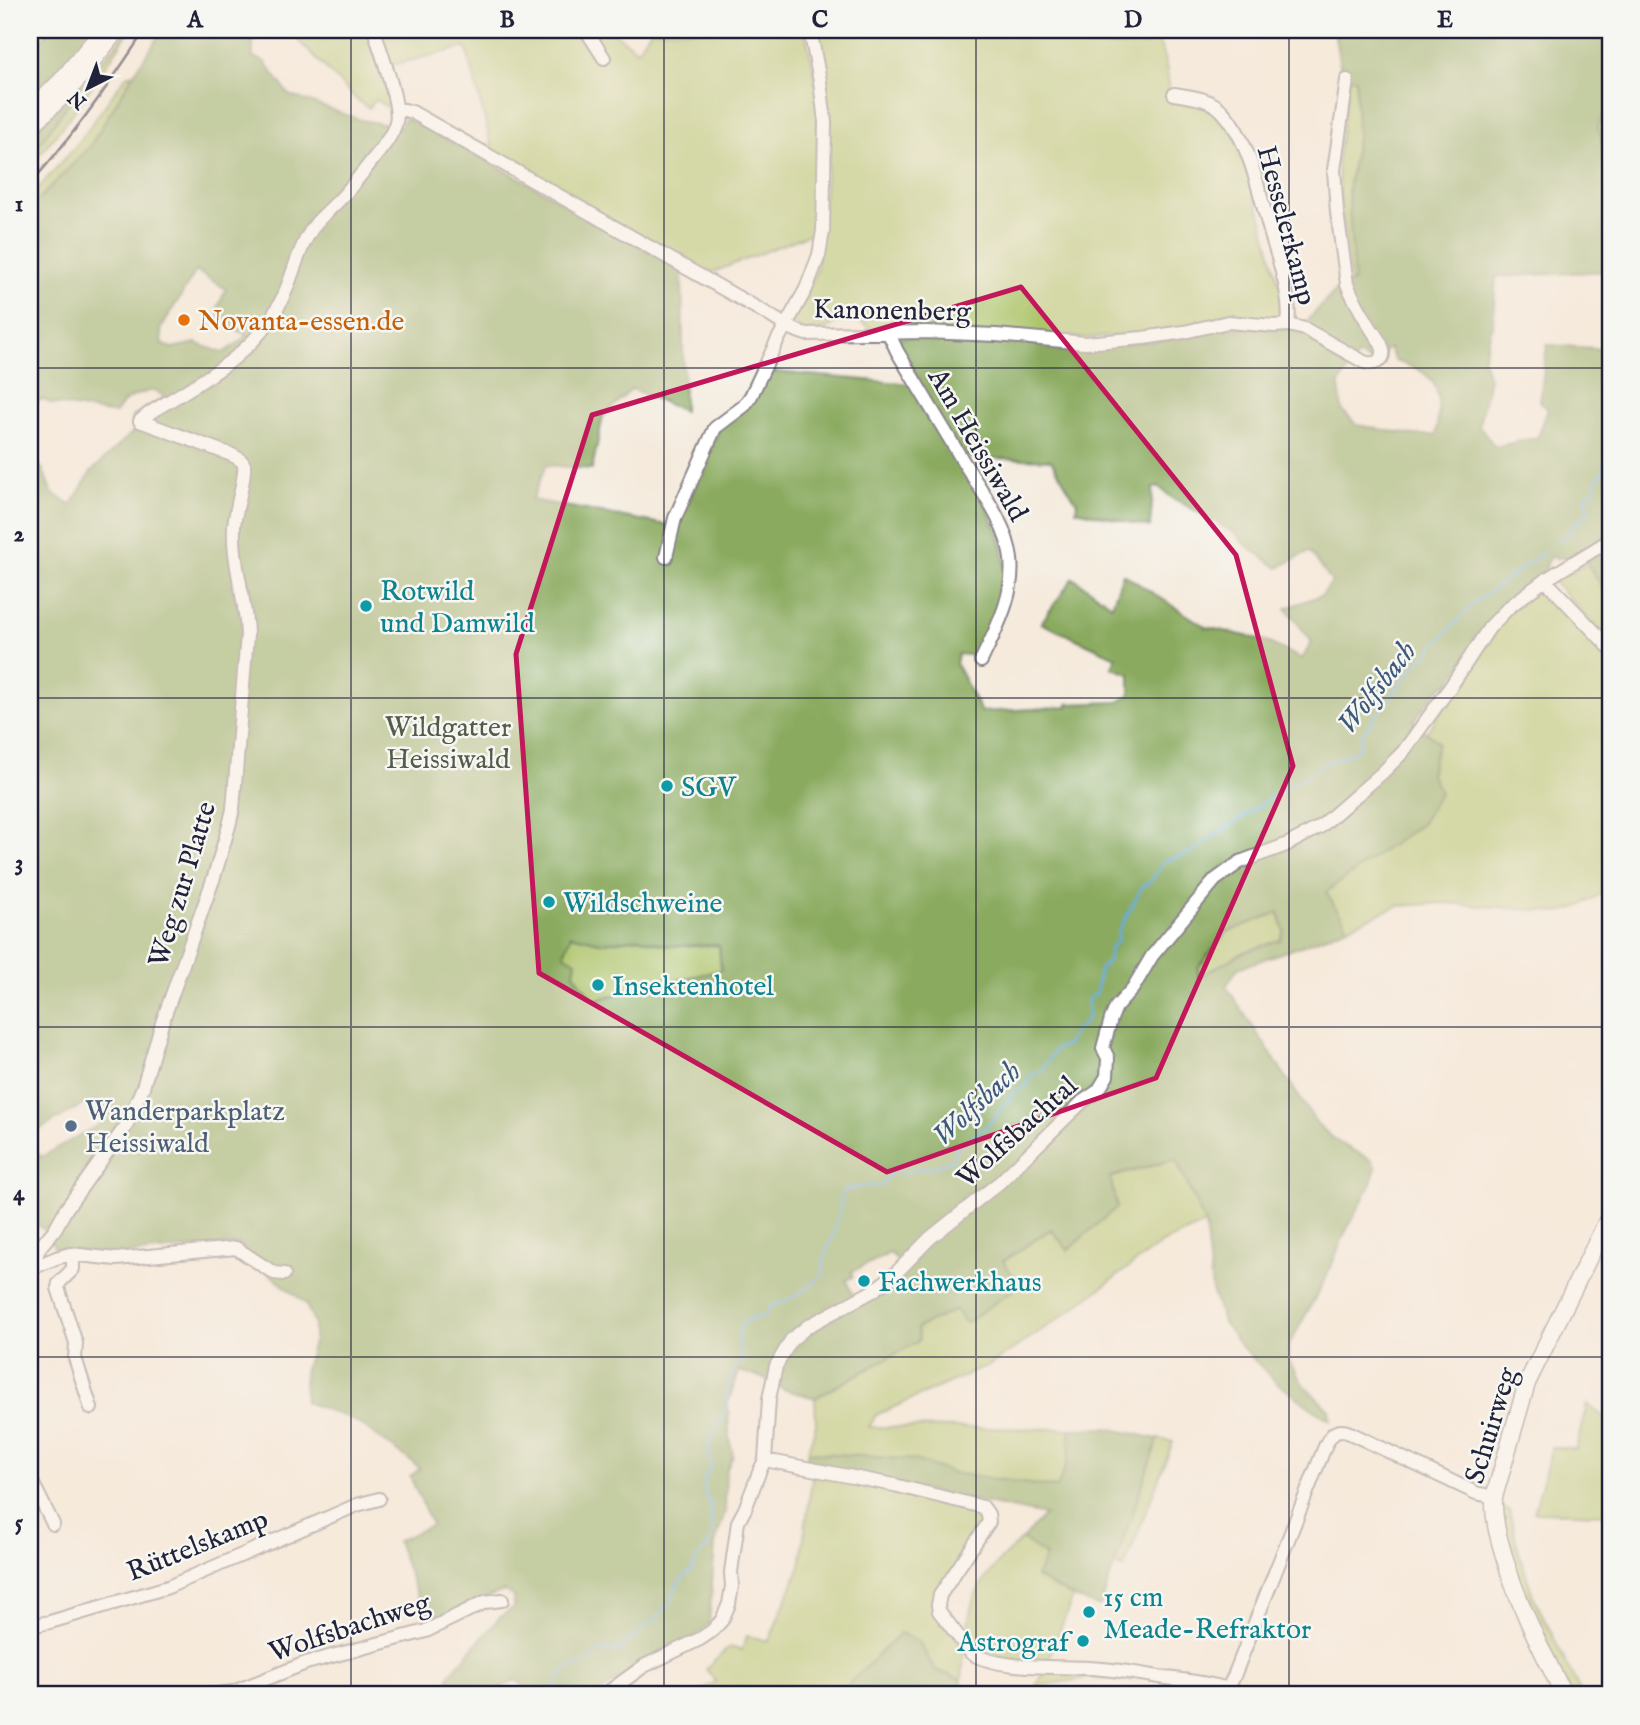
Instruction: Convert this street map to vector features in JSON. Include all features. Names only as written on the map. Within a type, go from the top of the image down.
[{"type":"main road","points":[[30,111],[61,81],[103,30]]},
{"type":"main road","points":[[30,127],[68,90],[117,30]]},
{"type":"main road","name":"Schuirweg","points":[[1564,1695],[1521,1608],[1511,1581],[1493,1514],[1494,1497],[1527,1383],[1610,1215]]},
{"type":"street","points":[[374,30],[397,108]]},
{"type":"street","points":[[586,30],[604,58]]},
{"type":"street","points":[[666,557],[676,518],[716,428],[744,406],[751,396],[806,289],[819,255],[823,231],[825,122],[810,30]]},
{"type":"street","name":"Kanonenberg","points":[[397,108],[412,112],[786,326],[806,334],[926,332],[1085,343],[1184,332],[1228,322],[1289,325],[1305,329],[1372,364],[1383,358],[1383,351],[1352,296],[1345,272],[1335,193],[1334,170],[1347,80]]},
{"type":"street","name":"Hesselerkamp","points":[[1174,94],[1205,99],[1222,110],[1236,129],[1254,173],[1276,251],[1290,314],[1289,325]]},
{"type":"street","name":"Weg zur Platte","points":[[30,1270],[40,1247],[126,1126],[137,1104],[174,986],[222,854],[233,809],[247,635],[247,617],[234,550],[234,523],[244,465],[232,455],[140,421],[210,376],[257,339],[276,312],[309,234],[382,148],[397,122],[397,108]]},
{"type":"street","name":"Am Heissiwald","points":[[889,334],[989,502],[1006,536],[1011,558],[1011,579],[1004,612],[981,661]]},
{"type":"street","name":"Wolfsbachtal","points":[[604,1695],[644,1666],[700,1639],[722,1620],[729,1604],[732,1586],[731,1572],[738,1522],[765,1461],[769,1399],[776,1366],[791,1340],[808,1326],[873,1291],[895,1274],[930,1238],[1000,1182],[1082,1102],[1098,1091],[1107,1076],[1108,1058],[1103,1048],[1116,1007],[1133,988],[1152,956],[1215,880],[1240,862],[1286,845],[1320,827],[1403,752],[1451,687],[1489,628],[1509,607],[1545,580],[1610,540]]},
{"type":"street","points":[[1545,580],[1610,648]]},
{"type":"street","name":"Weg zur Platte","points":[[30,1270],[70,1254],[116,1259],[236,1248],[274,1273],[284,1274]]},
{"type":"street","points":[[70,1254],[73,1269],[58,1288],[76,1343],[75,1358],[91,1408]]},
{"type":"street","points":[[765,1461],[894,1485],[983,1507],[989,1522],[940,1595],[938,1605],[941,1614],[971,1653],[978,1657],[1003,1664],[1092,1668],[1207,1683],[1226,1692],[1325,1444],[1334,1433],[1340,1430],[1350,1433],[1476,1493],[1494,1497]]},
{"type":"street","points":[[30,1478],[53,1524]]},
{"type":"street","name":"Rüttelskamp","points":[[30,1626],[168,1587],[345,1510],[379,1499]]},
{"type":"street","name":"Wolfsbachweg","points":[[209,1695],[233,1692],[306,1662],[426,1630],[485,1602],[502,1601]]},
{"type":"highlighted area","points":[[1021,287],[1236,555],[1293,766],[1156,1078],[887,1172],[539,973],[516,654],[592,415]]},
{"type":"green space","points":[[49,30],[94,30],[30,99],[30,53]]},
{"type":"green space","points":[[128,30],[83,99],[30,165],[30,157],[83,83]]},
{"type":"green space","name":"Wildgatter Heissiwald","points":[[163,30],[253,30],[253,57],[264,61],[289,95],[361,120],[400,127],[405,118],[511,173],[682,269],[684,411],[632,389],[603,416],[592,469],[546,465],[532,500],[678,527],[719,428],[766,371],[921,385],[899,346],[899,338],[917,336],[1050,343],[1081,349],[1172,339],[1229,327],[1303,325],[1342,284],[1354,282],[1348,189],[1357,140],[1356,79],[1349,78],[1340,67],[1334,30],[1610,30],[1610,104],[1598,126],[1610,177],[1610,271],[1496,277],[1493,323],[1483,359],[1489,378],[1479,425],[1495,447],[1538,437],[1548,409],[1540,402],[1547,345],[1610,349],[1610,536],[1570,559],[1549,557],[1543,578],[1509,601],[1449,683],[1436,691],[1413,722],[1438,742],[1430,774],[1440,792],[1422,823],[1326,892],[1348,927],[1238,968],[1226,986],[1317,1124],[1339,1143],[1372,1160],[1376,1168],[1326,1278],[1288,1347],[1289,1361],[1303,1384],[1329,1410],[1331,1420],[1276,1382],[1239,1344],[1223,1322],[1212,1290],[1205,1224],[1176,1159],[1110,1177],[1117,1207],[1068,1250],[1051,1229],[1003,1261],[1020,1285],[966,1323],[955,1310],[917,1328],[919,1341],[815,1398],[783,1389],[767,1379],[739,1371],[728,1403],[729,1437],[733,1456],[726,1471],[725,1512],[715,1544],[709,1624],[691,1640],[645,1662],[596,1695],[546,1695],[515,1680],[488,1695],[441,1695],[451,1673],[500,1617],[513,1608],[513,1596],[504,1591],[472,1603],[428,1625],[397,1541],[432,1525],[410,1477],[420,1468],[365,1427],[347,1417],[305,1402],[304,1372],[314,1339],[314,1322],[305,1303],[239,1244],[114,1255],[55,1248],[46,1231],[30,1220],[30,1142],[41,1157],[111,1118],[97,1100],[82,1105],[30,1135],[30,452],[43,470],[52,493],[71,505],[91,472],[137,428],[132,417],[165,397],[154,390],[142,393],[126,401],[115,414],[50,403],[43,399],[30,405],[30,208],[89,148]],"holes":[[[196,271],[226,289],[217,309],[223,326],[247,334],[223,353],[196,343],[172,348],[162,344],[161,328]],[[1389,348],[1395,361],[1416,369],[1429,378],[1434,384],[1438,400],[1436,435],[1413,435],[1357,425],[1342,410],[1339,384],[1358,355],[1371,362]],[[957,457],[1051,460],[1077,503],[1076,510],[1150,527],[1153,488],[1159,487],[1171,497],[1236,534],[1243,543],[1278,568],[1309,551],[1332,582],[1322,595],[1286,608],[1312,642],[1302,659],[1263,640],[1206,627],[1123,574],[1112,605],[1073,578],[1041,623],[1116,657],[1112,668],[1130,674],[1130,695],[1118,702],[981,712],[956,664],[958,654],[978,656],[999,612],[1006,569],[997,530]],[[1279,912],[1284,931],[1280,940],[1242,953],[1198,977],[1198,967],[1227,932]],[[571,935],[604,943],[638,938],[670,946],[719,945],[721,970],[593,1000],[574,973],[576,961],[564,954]],[[890,1253],[904,1268],[857,1304],[846,1280],[853,1277],[851,1272]]]},
{"type":"green space","points":[[288,30],[370,30],[393,110],[375,100],[369,108],[358,101]]},
{"type":"green space","points":[[379,30],[610,30],[637,50],[651,30],[805,30],[820,100],[820,230],[706,275],[494,155],[466,47],[388,66]]},
{"type":"green space","points":[[812,30],[1086,30],[1088,47],[1151,33],[1164,55],[1171,102],[1195,103],[1217,112],[1238,145],[1252,185],[1286,314],[1281,321],[1181,327],[1087,338],[872,329],[860,322],[837,322],[825,330],[806,331],[794,324],[816,272],[828,158]]},
{"type":"green space","points":[[1086,30],[1153,30],[1147,45],[1087,47]]},
{"type":"green space","points":[[134,73],[89,148],[30,208],[30,198],[79,142],[126,76]]},
{"type":"green space","points":[[1349,78],[1356,78],[1357,140],[1348,189],[1354,282],[1350,283],[1337,164]]},
{"type":"green space","points":[[83,83],[30,157],[30,136]]},
{"type":"green space","points":[[1610,104],[1610,177],[1598,126]]},
{"type":"green space","points":[[1610,544],[1610,598],[1586,562]]},
{"type":"green space","points":[[1586,562],[1610,598],[1610,642],[1554,582],[1555,577],[1573,572]]},
{"type":"green space","points":[[1544,587],[1610,652],[1610,889],[1576,908],[1559,912],[1446,903],[1397,906],[1348,927],[1325,892],[1422,823],[1438,742],[1426,733],[1498,624],[1509,611]]},
{"type":"green space","points":[[1278,912],[1284,931],[1280,940],[1242,953],[1199,978],[1198,967],[1227,932]]},
{"type":"green space","points":[[570,935],[604,943],[638,938],[670,946],[719,945],[721,971],[593,1000],[573,973],[564,954]]},
{"type":"green space","points":[[1176,1159],[1205,1224],[1162,1243],[991,1364],[876,1415],[869,1427],[1071,1429],[1068,1460],[1058,1488],[952,1473],[915,1460],[808,1452],[816,1424],[815,1398],[919,1341],[917,1328],[955,1310],[966,1323],[1020,1285],[1003,1262],[1051,1229],[1068,1250],[1110,1178]]},
{"type":"green space","points":[[1587,1404],[1610,1422],[1610,1514],[1534,1512],[1552,1447],[1576,1449]]},
{"type":"green space","points":[[1107,1428],[1158,1439],[1100,1607],[1073,1597],[1036,1577],[1046,1556],[1022,1539],[1045,1515],[804,1466],[808,1452],[915,1460],[952,1473],[1057,1488],[1068,1460],[1071,1429]]},
{"type":"green space","points":[[1158,1439],[1173,1442],[1124,1568],[1114,1566]]},
{"type":"green space","points":[[813,1472],[978,1507],[986,1517],[937,1595],[964,1653],[962,1680],[935,1670],[919,1642],[836,1695],[694,1695],[716,1682],[706,1669],[729,1647],[742,1650],[747,1636],[769,1641],[800,1566]]},
{"type":"green space","points":[[1500,1509],[1509,1510],[1533,1596],[1582,1695],[1571,1695],[1515,1578]]},
{"type":"green space","points":[[1022,1539],[1046,1556],[1037,1578],[1073,1597],[1047,1663],[1000,1659],[991,1651],[971,1645],[966,1640],[970,1610],[977,1592],[994,1567]]},
{"type":"green space","points":[[900,1633],[919,1642],[935,1670],[962,1680],[961,1695],[937,1695],[921,1691],[919,1695],[836,1695],[843,1690]]},
{"type":"green space","points":[[1047,1668],[1133,1677],[1132,1680],[1086,1678],[1035,1687]]},
{"type":"waterway","name":"Wolfsbach","points":[[1557,542],[1584,517],[1588,510],[1586,495],[1594,490],[1610,459]]},
{"type":"waterway","name":"Wolfsbach","points":[[551,1695],[565,1670],[587,1663],[594,1655],[604,1650],[619,1651],[645,1625],[657,1619],[663,1608],[672,1603],[681,1580],[708,1548],[713,1531],[711,1502],[706,1500],[704,1479],[711,1467],[710,1443],[722,1422],[720,1416],[727,1409],[731,1376],[742,1360],[740,1330],[747,1321],[766,1315],[770,1306],[786,1301],[807,1289],[824,1272],[825,1255],[836,1224],[843,1191],[863,1186],[881,1186],[896,1167],[904,1175],[916,1169],[934,1167],[952,1160],[957,1147],[987,1127],[1012,1095],[1029,1083],[1029,1077],[1041,1071],[1057,1048],[1067,1045],[1072,1035],[1088,1018],[1088,999],[1096,994],[1099,971],[1108,961],[1111,947],[1118,940],[1118,932],[1142,887],[1151,881],[1164,861],[1188,854],[1287,787],[1327,763],[1358,750],[1362,734],[1411,671],[1474,603],[1543,553]]},
{"type":"waterway","points":[[1605,1429],[1610,1439]]},
{"type":"railway","points":[[30,184],[90,109],[145,30]]},
{"type":"place","name":"Novanta-essen.de","points":[[184,320]]},
{"type":"place","name":"Rotwild und Damwild","points":[[366,606]]},
{"type":"place","name":"SGV","points":[[667,786]]},
{"type":"place","name":"Wildschweine","points":[[549,902]]},
{"type":"place","name":"Insektenhotel","points":[[598,985]]},
{"type":"place","name":"Wanderparkplatz Heissiwald","points":[[71,1126]]},
{"type":"place","name":"Fachwerkhaus","points":[[864,1281]]},
{"type":"place","name":"15 cm Meade-Refraktor","points":[[1089,1612]]},
{"type":"place","name":"Astrograf","points":[[1083,1641]]}]
